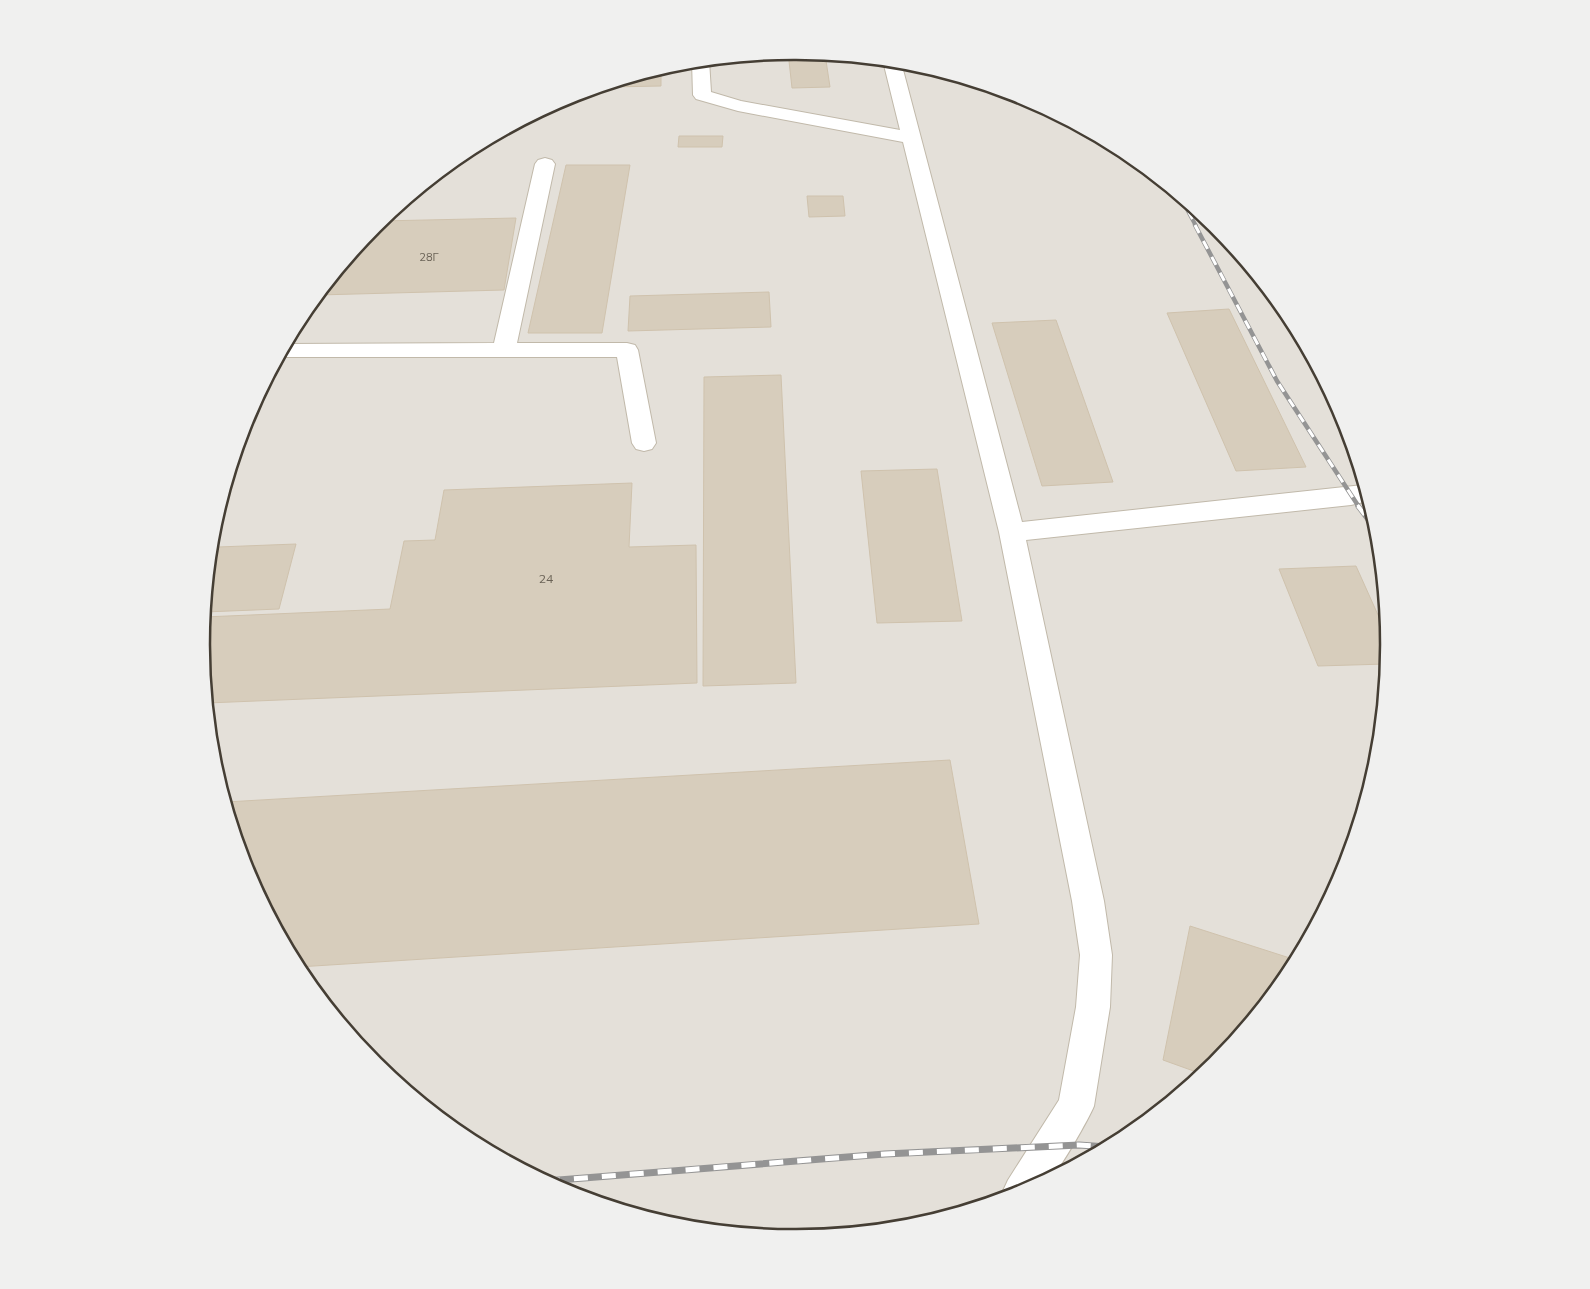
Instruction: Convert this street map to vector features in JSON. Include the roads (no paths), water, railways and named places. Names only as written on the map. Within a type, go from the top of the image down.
[{"type":"lane","points":[[701,68],[702,94],[738,106],[912,138]]},
{"type":"lane","points":[[894,69],[1012,532],[1088,901],[1096,955],[1094,1007],[1076,1106],[1029,1180]]},
{"type":"lane","points":[[504,350],[545,164]]},
{"type":"lane","points":[[290,351],[627,350],[644,443]]},
{"type":"lane","points":[[1012,532],[1360,494]]},
{"type":"railway","points":[[1189,214],[1196,226]]},
{"type":"railway","points":[[1195,225],[1277,381],[1359,507]]},
{"type":"railway","points":[[1358,506],[1365,515]]},
{"type":"railway","points":[[560,1180],[885,1154],[1079,1145],[1095,1146]]}]
